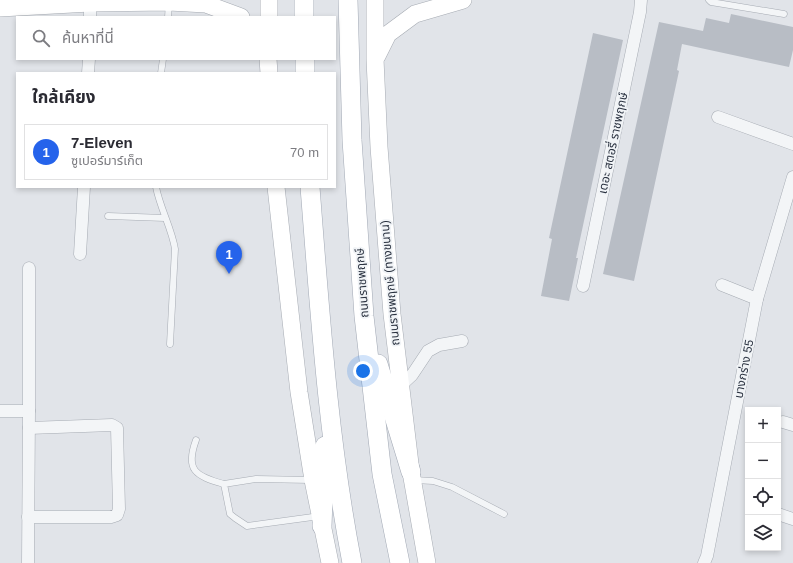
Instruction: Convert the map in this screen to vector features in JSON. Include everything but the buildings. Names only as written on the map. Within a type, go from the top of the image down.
[{"type":"main road","points":[[268,16],[269,0]]},
{"type":"main road","points":[[304,0],[304,16]]},
{"type":"main road","name":"ถนนราชพฤกษ์","points":[[348,0],[352,140],[364,316],[382,474],[400,563]]},
{"type":"main road","name":"ถนนราชพฤกษ์ (ทางขนาน)","points":[[375,0],[380,163],[392,314],[412,476],[427,563]]},
{"type":"main road","points":[[376,58],[388,34],[415,14],[463,0]]},
{"type":"main road","points":[[0,8],[168,10],[214,2],[239,16]]},
{"type":"main road","points":[[268,60],[269,72]]},
{"type":"main road","points":[[305,60],[305,72]]},
{"type":"main road","points":[[276,188],[298,392],[313,480],[330,563]]},
{"type":"main road","points":[[310,188],[326,391],[344,522],[352,563]]},
{"type":"main road","points":[[364,316],[412,476]]},
{"type":"main road","points":[[322,521],[326,391]]},
{"type":"street","name":"เดอะ สตอรี่ ราชพฤกษ์","points":[[583,286],[640,12],[641,0]]},
{"type":"street","points":[[88,72],[89,60]]},
{"type":"street","points":[[718,117],[793,144]]},
{"type":"street","name":"บางกร่าง 55","points":[[704,563],[707,556],[757,299],[793,178]]},
{"type":"street","points":[[80,254],[84,192]]},
{"type":"street","points":[[28,563],[29,268]]},
{"type":"street","points":[[722,285],[757,299]]},
{"type":"street","points":[[400,386],[412,375],[428,351],[439,345],[462,341]]},
{"type":"street","points":[[0,411],[29,411]]},
{"type":"street","points":[[28,517],[111,517],[117,515],[119,509],[117,428],[112,425],[29,428]]},
{"type":"street","points":[[781,515],[793,519]]},
{"type":"lane","points":[[709,0],[711,2],[784,14]]},
{"type":"lane","points":[[161,72],[163,60]]},
{"type":"lane","points":[[156,188],[165,218],[174,241],[175,249],[170,344]]},
{"type":"lane","points":[[108,216],[165,218]]},
{"type":"lane","points":[[196,440],[190,461],[193,468],[203,477],[224,484],[256,479],[313,480]]},
{"type":"lane","points":[[412,476],[452,486],[504,514]]},
{"type":"lane","points":[[224,484],[230,514],[247,526],[322,521]]},
{"type":"place","name":"7-Eleven","points":[[229,274]]}]
